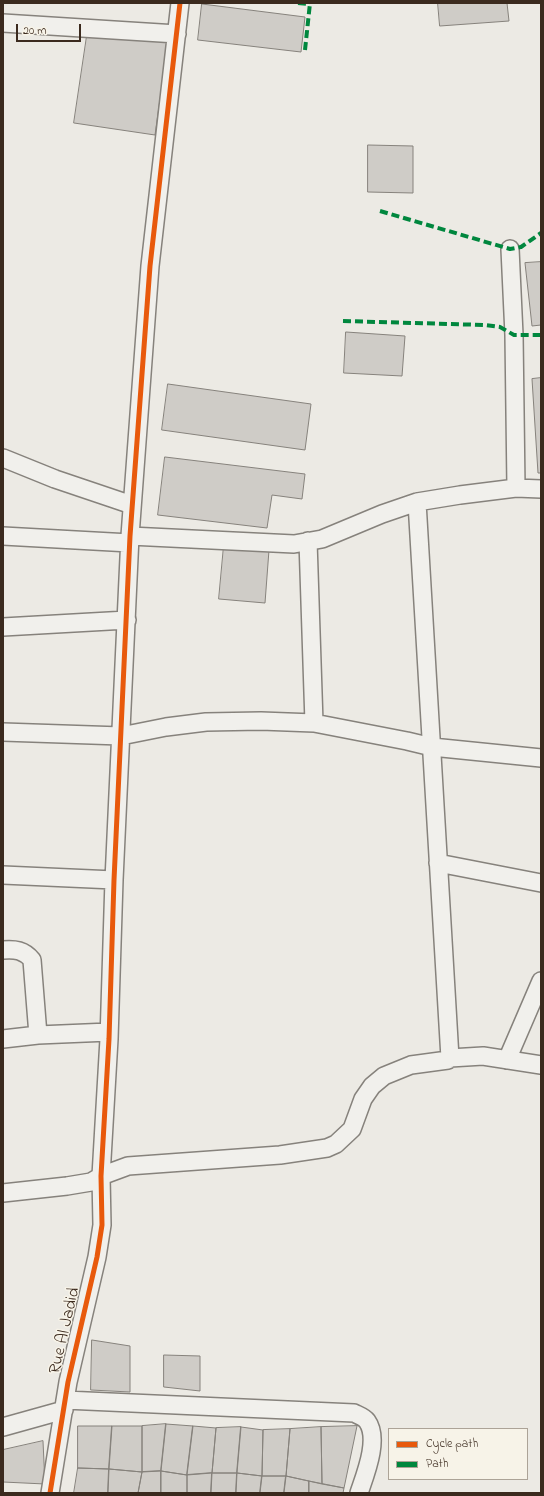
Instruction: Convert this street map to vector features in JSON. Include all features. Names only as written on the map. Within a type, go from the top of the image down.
[{"type":"street","name":"Rue Al Jadid","points":[[50,1493],[68,1382],[97,1257],[102,1225],[101,1176],[109,1032],[114,880],[132,505],[150,266],[180,3]]},
{"type":"street","points":[[3,23],[177,34]]},
{"type":"street","points":[[510,249],[514,335],[516,488]]},
{"type":"street","points":[[3,458],[55,479],[132,505]]},
{"type":"street","points":[[3,536],[294,544],[322,539],[382,514],[417,502],[516,488],[541,490]]},
{"type":"street","points":[[417,502],[450,1058]]},
{"type":"street","points":[[308,541],[314,723]]},
{"type":"street","points":[[3,627],[127,620]]},
{"type":"street","points":[[3,732],[121,736],[166,727],[206,722],[261,721],[314,723],[400,739],[432,747],[541,758]]},
{"type":"street","points":[[438,863],[541,883]]},
{"type":"street","points":[[3,875],[114,880]]},
{"type":"street","points":[[3,950],[26,952],[32,960],[38,1035]]},
{"type":"street","points":[[507,1060],[541,981]]},
{"type":"street","points":[[3,1040],[38,1035],[109,1032]]},
{"type":"street","points":[[3,1193],[91,1182],[101,1176],[128,1166],[251,1158],[327,1148],[336,1144],[352,1129],[363,1099],[372,1086],[384,1076],[411,1065],[448,1060],[450,1058],[483,1056],[541,1065]]},
{"type":"street","points":[[3,1427],[64,1405],[354,1413],[367,1421],[372,1439],[370,1460],[359,1493]]},
{"type":"building","points":[[438,3],[507,3],[509,21],[440,26]]},
{"type":"building","points":[[202,4],[305,17],[301,52],[198,40]]},
{"type":"building","points":[[88,29],[168,42],[155,135],[74,123]]},
{"type":"building","points":[[368,145],[413,146],[413,193],[368,192]]},
{"type":"building","points":[[541,262],[541,325],[532,326],[525,263]]},
{"type":"building","points":[[346,332],[405,336],[402,376],[344,373]]},
{"type":"building","points":[[541,378],[541,473],[538,473],[532,379]]},
{"type":"building","points":[[168,384],[311,404],[305,450],[162,430]]},
{"type":"building","points":[[165,457],[305,474],[302,499],[272,495],[267,528],[158,515]]},
{"type":"building","points":[[224,545],[269,550],[265,603],[219,599]]},
{"type":"building","points":[[92,1340],[130,1346],[130,1392],[91,1390]]},
{"type":"building","points":[[164,1355],[200,1356],[200,1391],[164,1387]]},
{"type":"building","points":[[166,1424],[193,1426],[187,1475],[161,1471]]},
{"type":"building","points":[[166,1424],[161,1471],[142,1472],[142,1426]]},
{"type":"building","points":[[78,1426],[112,1426],[109,1469],[78,1468]]},
{"type":"building","points":[[112,1426],[142,1426],[142,1472],[109,1469]]},
{"type":"building","points":[[193,1426],[216,1428],[212,1473],[187,1475]]},
{"type":"building","points":[[357,1426],[344,1488],[322,1484],[321,1427]]},
{"type":"building","points":[[241,1427],[237,1473],[212,1473],[216,1428]]},
{"type":"building","points":[[241,1427],[263,1430],[262,1476],[237,1473]]},
{"type":"building","points":[[321,1427],[322,1484],[286,1476],[290,1429]]},
{"type":"building","points":[[290,1429],[286,1476],[262,1476],[263,1430]]},
{"type":"building","points":[[43,1441],[45,1484],[3,1482],[3,1450]]},
{"type":"building","points":[[78,1468],[109,1469],[108,1493],[74,1493]]},
{"type":"building","points":[[109,1469],[142,1472],[138,1493],[108,1493]]},
{"type":"building","points":[[161,1471],[161,1493],[138,1493],[142,1472]]},
{"type":"building","points":[[161,1471],[187,1475],[187,1493],[161,1493]]},
{"type":"building","points":[[212,1473],[211,1493],[187,1493],[187,1475]]},
{"type":"building","points":[[212,1473],[237,1473],[236,1493],[211,1493]]},
{"type":"building","points":[[237,1473],[262,1476],[260,1493],[236,1493]]},
{"type":"building","points":[[262,1476],[286,1476],[284,1493],[260,1493]]},
{"type":"building","points":[[286,1476],[309,1481],[309,1493],[284,1493]]},
{"type":"building","points":[[309,1481],[344,1488],[343,1493],[309,1493]]},
{"type":"marked path","points":[[298,3],[310,4]]},
{"type":"marked path","points":[[305,50],[310,3]]},
{"type":"marked path","points":[[380,211],[510,249],[521,247],[541,233]]},
{"type":"marked path","points":[[343,321],[485,325],[500,327],[514,335],[541,335]]},
{"type":"cycle path","points":[[50,1493],[68,1382],[97,1257],[102,1225],[101,1176],[109,1039],[114,880],[130,536],[150,266],[180,3]]}]
